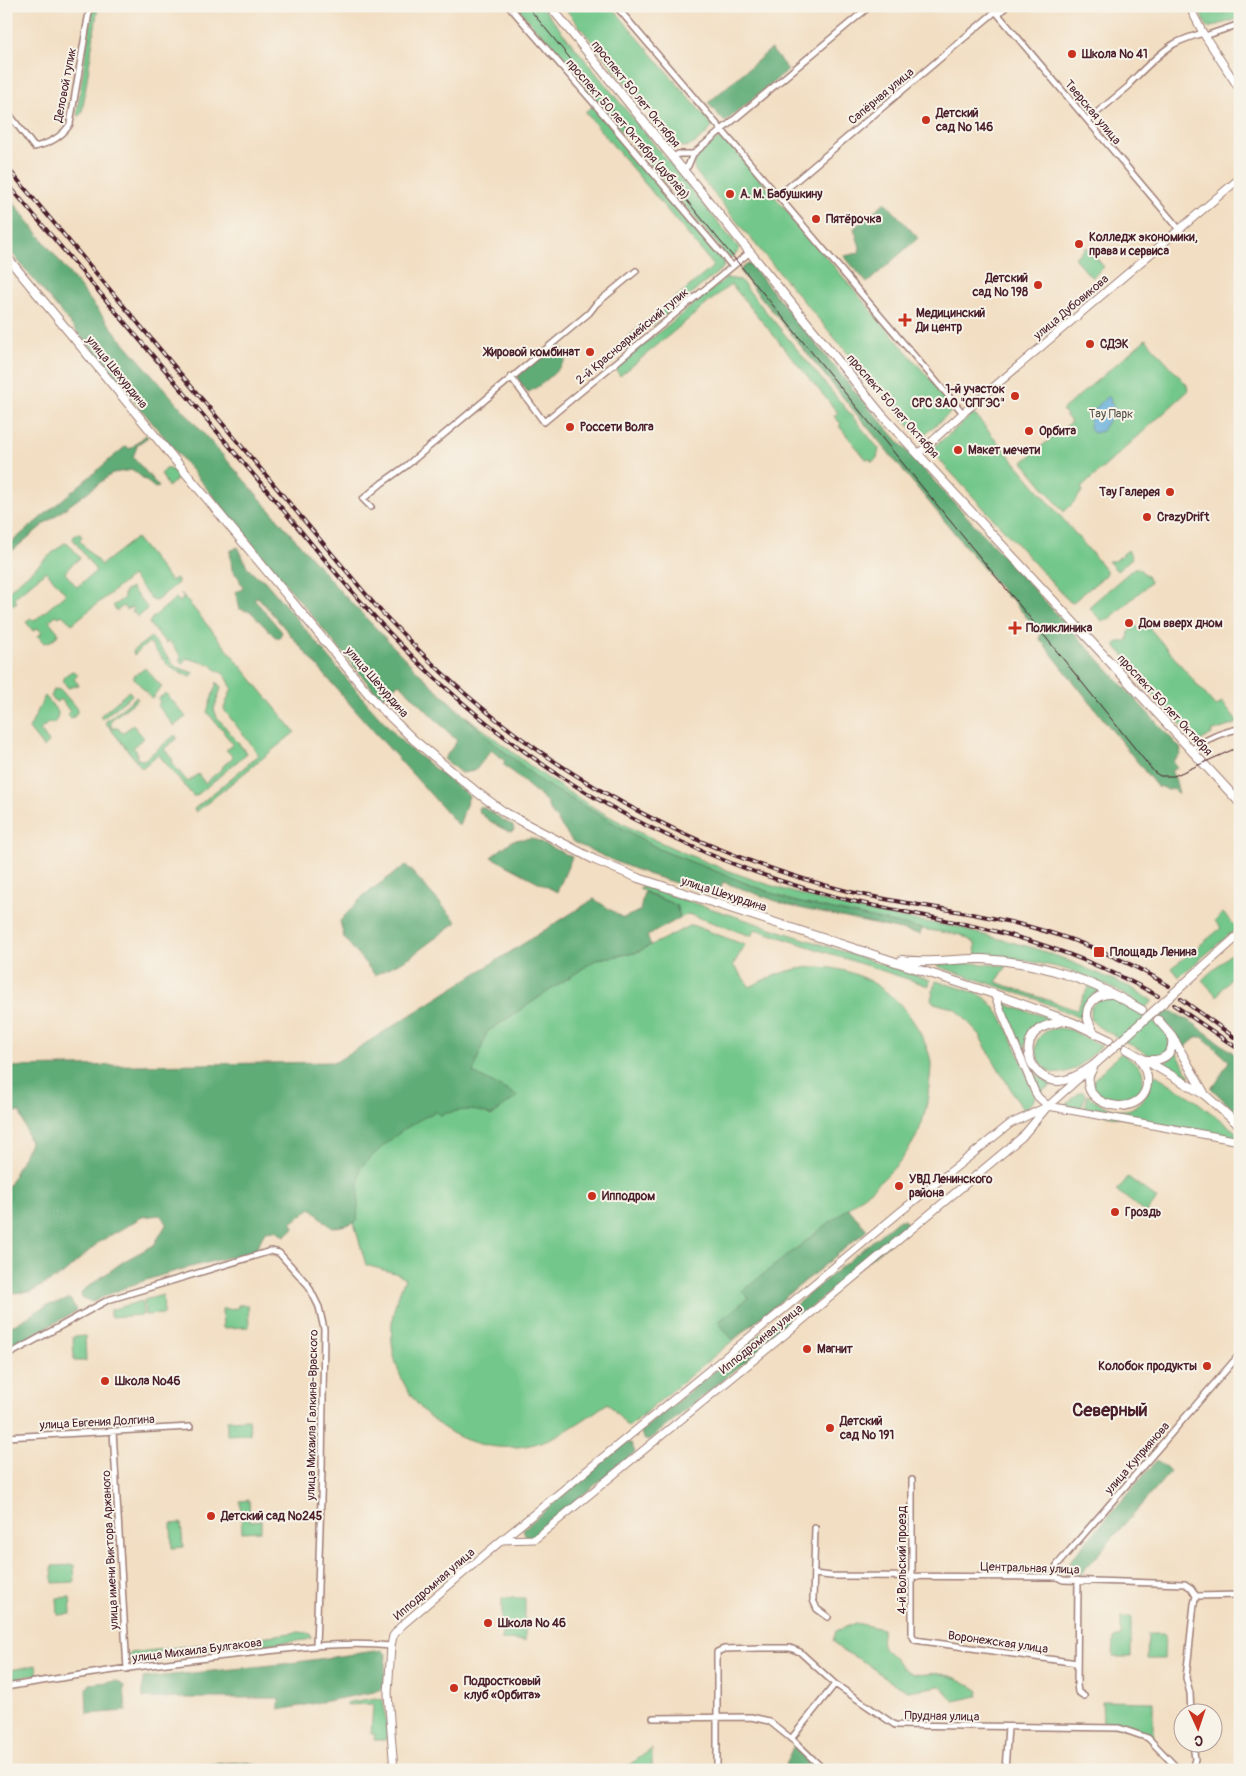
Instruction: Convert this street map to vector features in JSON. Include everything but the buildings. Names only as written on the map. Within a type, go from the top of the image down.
[{"type":"main road","name":"проспект 50 лет Октября","points":[[550,6],[882,415],[1240,803]]},
{"type":"main road","name":"улица Шехурдина","points":[[6,256],[377,704],[440,764],[504,812],[566,846],[638,878],[994,994],[1067,1020],[1109,1040]]},
{"type":"main road","points":[[1067,1020],[1046,1026],[1036,1032],[1031,1040],[1029,1050],[1032,1064],[1045,1077],[1058,1081],[1083,1073],[1094,1065],[1240,934]]},
{"type":"main road","name":"улица Шехурдина","points":[[888,958],[914,962],[981,959],[1047,968],[1087,981],[1117,995],[1142,1010]]},
{"type":"main road","points":[[938,960],[932,964],[932,969],[938,976]]},
{"type":"main road","points":[[1094,1032],[1087,1018],[1087,1010],[1090,1004],[1099,996],[1117,995]]},
{"type":"main road","points":[[1158,1020],[1172,1036],[1205,1095]]},
{"type":"main road","points":[[1142,1057],[1159,1059],[1168,1056],[1172,1048],[1172,1036]]},
{"type":"main road","points":[[1126,1049],[1205,1095],[1240,1126]]},
{"type":"main road","points":[[1094,1065],[1089,1076],[1092,1093],[1111,1106],[1126,1106],[1137,1100],[1147,1085],[1142,1057]]},
{"type":"street","name":"Деловой тупик","points":[[6,110],[34,147],[42,146],[65,132],[70,124],[90,6]]},
{"type":"street","name":"проспект 50 лет Октября (дублёр)","points":[[509,6],[732,266]]},
{"type":"street","points":[[616,6],[963,413]]},
{"type":"street","points":[[683,170],[688,166],[693,154],[870,6]]},
{"type":"street","name":"Тверская улица","points":[[991,6],[1180,230]]},
{"type":"street","name":"Сапёрная улица","points":[[778,196],[1007,6]]},
{"type":"street","points":[[1189,6],[1204,34],[1240,90]]},
{"type":"street","points":[[1088,120],[1129,86],[1143,70],[1173,44],[1190,36],[1240,24]]},
{"type":"street","points":[[673,158],[678,154],[693,154]]},
{"type":"street","name":"улица Дубовикова","points":[[918,454],[963,413],[1240,178]]},
{"type":"street","name":"2-й Красноармейский тупик","points":[[511,377],[544,422],[750,252]]},
{"type":"street","points":[[371,507],[363,500],[589,313],[596,304],[636,271]]},
{"type":"street","points":[[1191,750],[1216,737],[1240,729]]},
{"type":"street","points":[[994,994],[1035,1092],[1048,1106],[1240,1140]]},
{"type":"street","points":[[1048,1106],[1094,1065]]},
{"type":"street","name":"Ипподромная улица","points":[[394,1770],[388,1694],[390,1646],[393,1636],[401,1626],[502,1540],[900,1212],[1010,1124],[1048,1106]]},
{"type":"street","name":"Ипподромная улица","points":[[502,1540],[535,1539],[1026,1134],[1048,1106]]},
{"type":"street","name":"улица Михаила Галкина-Враского","points":[[6,1356],[108,1300],[272,1251],[279,1253],[312,1291],[319,1306],[324,1329],[316,1646]]},
{"type":"street","name":"улица Куприянова","points":[[1058,1578],[1055,1569],[1057,1565],[1240,1354]]},
{"type":"street","name":"улица Евгения Долгина","points":[[6,1437],[190,1427]]},
{"type":"street","name":"улица имени Виктора Аржаного","points":[[113,1431],[127,1668]]},
{"type":"street","name":"4-й Вольский проезд","points":[[912,1480],[912,1635],[915,1640]]},
{"type":"street","points":[[815,1528],[813,1600],[814,1604],[828,1617]]},
{"type":"street","name":"Центральная улица","points":[[814,1574],[831,1576],[1058,1578],[1063,1580],[1185,1584],[1191,1588],[1196,1596]]},
{"type":"street","points":[[1078,1580],[1078,1692],[1084,1696]]},
{"type":"street","points":[[1191,1704],[1186,1678],[1196,1596],[1240,1595]]},
{"type":"street","name":"Воронежская улица","points":[[915,1640],[1077,1663]]},
{"type":"street","name":"улица Михаила Булгакова","points":[[6,1687],[182,1660],[316,1646],[354,1644],[390,1646]]},
{"type":"street","name":"Прудная улица","points":[[716,1716],[717,1652],[724,1649],[790,1648],[800,1652],[835,1684],[895,1725],[1119,1728],[1148,1738],[1179,1770]]},
{"type":"street","points":[[791,1738],[835,1684]]},
{"type":"street","points":[[716,1716],[717,1770]]},
{"type":"street","points":[[653,1718],[716,1716],[751,1717],[769,1721],[791,1738],[824,1770]]},
{"type":"street","points":[[1005,1770],[1008,1727]]},
{"type":"street","points":[[1192,1770],[1194,1754]]},
{"type":"green space","points":[[93,6],[98,6],[82,113],[78,117],[77,112]]},
{"type":"green space","points":[[516,6],[541,6],[739,248],[738,252],[731,258],[727,256]]},
{"type":"green space","points":[[563,6],[611,6],[712,125],[711,129],[691,145],[681,147],[676,145]]},
{"type":"green space","points":[[1196,6],[1219,6],[1223,13],[1237,8],[1240,12],[1240,18],[1208,28]]},
{"type":"green space","points":[[771,49],[788,70],[725,122],[708,103]]},
{"type":"green space","points":[[593,106],[724,260],[723,268],[621,351],[617,346],[714,266],[585,112]]},
{"type":"green space","points":[[724,137],[952,405],[952,411],[923,436],[917,435],[696,172],[694,162],[697,157],[708,146]]},
{"type":"green space","points":[[6,193],[120,338],[341,592],[415,669],[489,739],[543,783],[661,850],[792,901],[922,929],[920,934],[790,906],[723,882],[717,896],[647,874],[573,842],[549,809],[547,802],[503,764],[505,761],[491,750],[475,771],[461,773],[444,759],[457,741],[399,683],[381,699],[6,246]]},
{"type":"green space","points":[[885,202],[918,238],[867,283],[844,256],[859,253],[860,247],[854,228]]},
{"type":"green space","points":[[1087,247],[1104,267],[1092,278],[1074,258]]},
{"type":"green space","points":[[748,264],[751,265],[857,394],[913,458],[1181,749],[1180,755],[1173,761],[1177,768],[1171,771],[1179,794],[1174,789],[1168,790],[1160,786],[1158,788],[1039,638],[1041,635],[1011,598],[1007,597],[741,273],[741,269]]},
{"type":"green space","points":[[726,278],[740,280],[879,449],[877,458],[872,462],[870,459],[866,459],[839,426],[841,424],[834,416],[838,413],[731,284],[620,376],[615,368]]},
{"type":"green space","name":"Тау Парк","points":[[1146,339],[1187,385],[1188,391],[1081,488],[1083,490],[1076,500],[1064,512],[1023,462],[1071,422],[1062,410]]},
{"type":"green space","points":[[554,345],[559,345],[568,354],[566,359],[551,376],[528,392],[518,381],[518,375]]},
{"type":"green space","points":[[972,415],[975,415],[1106,570],[1106,575],[1073,602],[1070,602],[934,454],[935,446]]},
{"type":"green space","points":[[146,435],[148,437],[138,444],[133,457],[159,487],[155,488],[133,470],[113,473],[43,525],[6,556],[6,547],[126,446],[130,449]]},
{"type":"green space","points":[[165,469],[170,469],[181,476],[168,487],[161,473]]},
{"type":"green space","points":[[79,533],[82,537],[79,540],[101,565],[136,538],[171,581],[175,578],[178,580],[178,583],[156,601],[152,600],[132,576],[72,624],[62,615],[59,617],[56,615],[49,621],[58,632],[58,635],[51,641],[44,643],[38,636],[42,633],[38,628],[33,631],[26,622],[30,618],[34,621],[66,594],[46,571],[14,598],[17,602],[13,605],[8,600],[6,593],[64,543],[69,544],[80,558],[65,573],[77,587],[96,571],[73,539]]},
{"type":"green space","points":[[238,547],[250,570],[264,580],[367,703],[405,745],[469,796],[459,826],[361,717],[258,597],[254,599],[282,632],[279,638],[274,636],[251,612],[240,609],[235,592],[243,589],[239,578],[232,570],[230,551]]},
{"type":"green space","points":[[1128,550],[1132,558],[1117,571],[1108,561],[1115,561]]},
{"type":"green space","points":[[1134,568],[1138,568],[1147,576],[1149,584],[1108,620],[1102,621],[1091,610],[1091,605]]},
{"type":"green space","points":[[131,588],[147,607],[137,617],[132,612],[134,609],[132,607],[126,610],[123,606],[117,611],[113,606],[124,598],[124,592]]},
{"type":"green space","points":[[181,593],[295,732],[196,812],[194,809],[259,755],[225,711],[224,708],[232,688],[225,676],[212,665],[186,658],[183,663],[180,662],[181,656],[169,641],[166,643],[149,624],[151,619],[176,598],[179,602],[184,598]]},
{"type":"green space","points":[[1146,624],[1216,707],[1222,702],[1238,723],[1211,732],[1212,734],[1200,741],[1195,740],[1145,685],[1149,681],[1114,645],[1128,640],[1129,631],[1135,625],[1139,629]]},
{"type":"green space","points":[[151,637],[176,667],[194,673],[192,676],[172,668],[149,642],[134,655],[134,650]]},
{"type":"green space","points":[[145,668],[162,687],[152,699],[133,677]]},
{"type":"green space","points":[[72,671],[78,675],[74,679],[79,685],[68,688],[63,681],[66,675]]},
{"type":"green space","points":[[217,682],[221,688],[214,709],[217,717],[246,754],[196,796],[193,796],[158,754],[142,768],[105,722],[136,697],[138,699],[111,720],[111,728],[118,728],[122,733],[133,725],[144,738],[133,747],[137,752],[137,759],[144,760],[175,735],[177,738],[164,749],[173,760],[171,762],[188,782],[198,774],[205,783],[233,757],[226,750],[233,744],[222,728],[207,712]]},
{"type":"green space","points":[[54,689],[61,690],[77,709],[74,717],[71,718],[67,715],[70,712],[61,699],[56,702],[51,697]]},
{"type":"green space","points":[[129,691],[132,695],[102,719],[100,716]]},
{"type":"green space","points":[[166,693],[186,717],[174,726],[157,705],[160,702],[158,699]]},
{"type":"green space","points":[[45,696],[58,712],[55,722],[52,724],[49,722],[40,730],[49,742],[44,748],[29,729]]},
{"type":"green space","points":[[466,716],[556,784],[597,810],[684,853],[774,887],[805,896],[885,915],[965,928],[965,930],[1034,948],[1130,987],[1153,1001],[1145,1008],[1113,988],[1076,973],[1044,964],[976,955],[975,943],[961,935],[922,929],[792,901],[661,850],[543,783],[489,739]]},
{"type":"green space","points":[[481,806],[513,826],[514,830],[512,832],[508,831],[490,821],[479,812],[478,808]]},
{"type":"green space","points":[[532,838],[572,857],[557,892],[491,857],[513,840]]},
{"type":"green space","points":[[406,865],[457,922],[410,957],[375,975],[344,938],[340,921],[364,895]]},
{"type":"green space","points":[[642,886],[930,980],[929,986],[755,929],[751,936],[688,914],[680,918],[676,905],[639,889]]},
{"type":"green space","points":[[644,892],[676,905],[680,918],[647,936],[651,945],[635,953],[597,959],[487,1032],[473,1073],[518,1096],[491,1116],[473,1110],[441,1115],[435,1112],[395,1136],[360,1168],[357,1221],[354,1223],[332,1228],[311,1208],[291,1223],[295,1227],[285,1236],[276,1230],[265,1231],[256,1250],[152,1278],[93,1302],[82,1299],[81,1292],[124,1261],[154,1245],[167,1223],[160,1215],[142,1217],[99,1242],[63,1274],[31,1292],[6,1293],[6,1186],[9,1185],[30,1143],[20,1112],[6,1112],[6,1067],[336,1062],[594,899],[623,918],[640,911]]},
{"type":"green space","points":[[1223,913],[1237,928],[1179,977],[1172,968],[1221,928],[1215,921]]},
{"type":"green space","name":"Ипподром","points":[[692,925],[745,945],[733,965],[750,987],[781,973],[814,967],[846,971],[876,984],[889,994],[911,1017],[923,1039],[931,1063],[927,1101],[919,1131],[899,1163],[875,1187],[848,1208],[867,1230],[628,1427],[608,1403],[565,1431],[542,1442],[517,1447],[491,1446],[467,1440],[445,1429],[426,1414],[410,1395],[399,1373],[393,1349],[392,1323],[395,1306],[405,1279],[398,1274],[366,1265],[354,1223],[332,1228],[319,1207],[435,1065],[597,959],[635,953]]},
{"type":"green space","points":[[1240,945],[1240,965],[1217,996],[1202,980]]},
{"type":"green space","points":[[973,963],[1007,966],[996,982],[1076,1010],[1089,986],[1102,991],[1088,1001],[1083,1019],[1036,999],[937,966],[939,964]]},
{"type":"green space","points":[[936,981],[980,995],[993,1005],[1008,1029],[1035,1096],[1033,1102],[1023,1110],[981,1036],[956,1009],[934,1003],[931,999]]},
{"type":"green space","points":[[1106,998],[1131,1007],[1150,1018],[1164,1031],[1168,1036],[1169,1048],[1162,1056],[1151,1056],[1097,1026],[1091,1020],[1091,1007],[1098,1000]]},
{"type":"green space","points":[[1002,1002],[1050,1018],[1034,1028],[1028,1036],[1025,1045],[1027,1061],[1031,1068],[1037,1075],[1053,1084],[1038,1094]]},
{"type":"green space","points":[[1169,1010],[1193,1023],[1240,1058],[1240,1116],[1211,1088],[1217,1082],[1229,1061],[1203,1037],[1197,1037],[1184,1048],[1175,1033],[1160,1018]]},
{"type":"green space","points":[[1059,1028],[1071,1030],[1102,1046],[1079,1066],[1067,1072],[1052,1073],[1039,1060],[1036,1046],[1042,1034]]},
{"type":"green space","points":[[1176,1052],[1190,1076],[1189,1077],[1164,1064]]},
{"type":"green space","points":[[1121,1053],[1140,1067],[1143,1082],[1141,1091],[1136,1097],[1129,1101],[1121,1102],[1105,1098],[1098,1094],[1093,1087],[1094,1079]]},
{"type":"green space","points":[[1151,1072],[1191,1097],[1240,1135],[1240,1139],[1084,1111],[1088,1095],[1112,1109],[1128,1109],[1136,1106],[1148,1091]]},
{"type":"green space","points":[[1081,1091],[1086,1095],[1081,1108],[1066,1105]]},
{"type":"green space","points":[[1128,1177],[1157,1199],[1146,1213],[1117,1191]]},
{"type":"green space","points":[[848,1208],[867,1230],[733,1340],[718,1322],[748,1298],[742,1291]]},
{"type":"green space","points":[[898,1220],[904,1220],[908,1224],[908,1228],[801,1315],[795,1315],[793,1307]]},
{"type":"green space","points":[[163,1295],[164,1314],[145,1315],[144,1300]]},
{"type":"green space","points":[[70,1299],[77,1311],[6,1349],[6,1328],[46,1306]]},
{"type":"green space","points":[[142,1301],[143,1315],[110,1317],[110,1310]]},
{"type":"green space","points":[[238,1305],[248,1305],[249,1327],[223,1328],[222,1309],[238,1308]]},
{"type":"green space","points":[[782,1316],[786,1316],[790,1321],[788,1327],[649,1440],[645,1440],[641,1431]]},
{"type":"green space","points":[[85,1336],[86,1361],[74,1361],[73,1337]]},
{"type":"green space","points":[[249,1419],[250,1434],[227,1435],[227,1420]]},
{"type":"green space","points":[[626,1443],[631,1443],[635,1452],[532,1537],[526,1537],[523,1529]]},
{"type":"green space","points":[[1157,1460],[1170,1472],[1080,1575],[1076,1576],[1072,1572],[1069,1562]]},
{"type":"green space","points":[[249,1500],[250,1521],[261,1520],[261,1531],[242,1532],[240,1501]]},
{"type":"green space","points":[[181,1523],[183,1547],[172,1548],[171,1524]]},
{"type":"green space","points":[[74,1565],[75,1582],[53,1583],[52,1566]]},
{"type":"green space","points":[[70,1597],[71,1614],[58,1615],[57,1598]]},
{"type":"green space","points":[[502,1598],[525,1598],[525,1641],[502,1640]]},
{"type":"green space","points":[[1121,1617],[1131,1617],[1131,1657],[1113,1657],[1114,1638],[1121,1637]]},
{"type":"green space","points":[[856,1623],[883,1629],[883,1647],[907,1671],[915,1674],[951,1676],[979,1691],[978,1696],[954,1701],[940,1686],[908,1691],[889,1681],[868,1664],[840,1649],[833,1641],[836,1631]]},
{"type":"green space","points":[[300,1632],[310,1634],[311,1638],[186,1653],[161,1652],[138,1658],[135,1661],[129,1659],[128,1655],[130,1653]]},
{"type":"green space","points":[[1148,1634],[1165,1634],[1164,1659],[1147,1659]]},
{"type":"green space","points":[[382,1650],[386,1654],[384,1684],[382,1689],[374,1692],[279,1710],[279,1698],[143,1698],[143,1678],[283,1664]]},
{"type":"green space","points":[[36,1665],[38,1674],[6,1680],[6,1671]]},
{"type":"green space","points":[[117,1681],[124,1686],[126,1711],[87,1714],[86,1690],[90,1684]]},
{"type":"green space","points":[[376,1698],[383,1700],[388,1734],[385,1740],[374,1740],[375,1734],[371,1734],[373,1704],[345,1705],[349,1702]]},
{"type":"green space","points":[[1102,1701],[1153,1702],[1153,1740],[1136,1730],[1103,1725]]},
{"type":"green space","points":[[795,1743],[820,1770],[785,1770],[786,1762]]},
{"type":"green space","points":[[652,1749],[652,1770],[622,1770]]},
{"type":"green space","points":[[245,1762],[255,1764],[257,1770],[166,1770],[166,1767]]},
{"type":"water","points":[[1108,396],[1115,409],[1102,431],[1093,433],[1089,428],[1092,414]]},
{"type":"tram line","points":[[527,6],[1039,629],[1154,772],[1160,776],[1174,776],[1240,748]]},
{"type":"railway","points":[[6,166],[375,605],[449,679],[517,735],[605,793],[700,841],[749,861],[851,892],[987,917],[1049,932],[1111,955],[1169,986]]},
{"type":"railway","points":[[6,182],[362,603],[437,680],[495,730],[526,753],[590,795],[624,814],[693,847],[771,878],[852,901],[965,924],[1042,945],[1121,977],[1158,996]]},
{"type":"railway","points":[[1181,999],[1234,1037]]},
{"type":"railway","points":[[1174,1005],[1240,1050]]},
{"type":"place","name":"Школа № 41","points":[[1072,54]]},
{"type":"place","name":"Детский сад № 146","points":[[926,120]]},
{"type":"place","name":"А. М. Бабушкину","points":[[730,194]]},
{"type":"place","name":"Пятёрочка","points":[[816,219]]},
{"type":"place","name":"Колледж экономики, права и сервиса","points":[[1079,244]]},
{"type":"place","name":"Детский сад № 198","points":[[1038,285]]},
{"type":"place","name":"Медицинский Ди центр","points":[[905,320]]},
{"type":"place","name":"СДЭК","points":[[1090,344]]},
{"type":"place","name":"Жировой комбинат","points":[[590,352]]},
{"type":"place","name":"1-й участок СРС ЗАО \"СПГЭС\"","points":[[1015,396]]},
{"type":"place","name":"Россети Волга","points":[[570,427]]},
{"type":"place","name":"Орбита","points":[[1029,431]]},
{"type":"place","name":"Макет мечети","points":[[958,450]]},
{"type":"place","name":"Тау Галерея","points":[[1170,492]]},
{"type":"place","name":"CrazyDrift","points":[[1147,517]]},
{"type":"place","name":"Дом вверх дном","points":[[1129,623]]},
{"type":"place","name":"Поликлиника","points":[[1015,628]]},
{"type":"place","name":"Площадь Ленина","points":[[1099,952]]},
{"type":"place","name":"УВД Ленинского района","points":[[899,1186]]},
{"type":"place","name":"Ипподром","points":[[592,1196]]},
{"type":"place","name":"Гроздь","points":[[1115,1212]]},
{"type":"place","name":"Магнит","points":[[807,1349]]},
{"type":"place","name":"Колобок продукты","points":[[1207,1366]]},
{"type":"place","name":"Школа №46","points":[[105,1381]]},
{"type":"place","name":"Детский сад № 191","points":[[830,1428]]},
{"type":"place","name":"Детский сад №245","points":[[211,1516]]},
{"type":"place","name":"Школа № 46","points":[[488,1623]]},
{"type":"place","name":"Подростковый клуб «Орбита»","points":[[454,1688]]},
{"type":"district","name":"Северный","points":[[1110,1410]]}]
